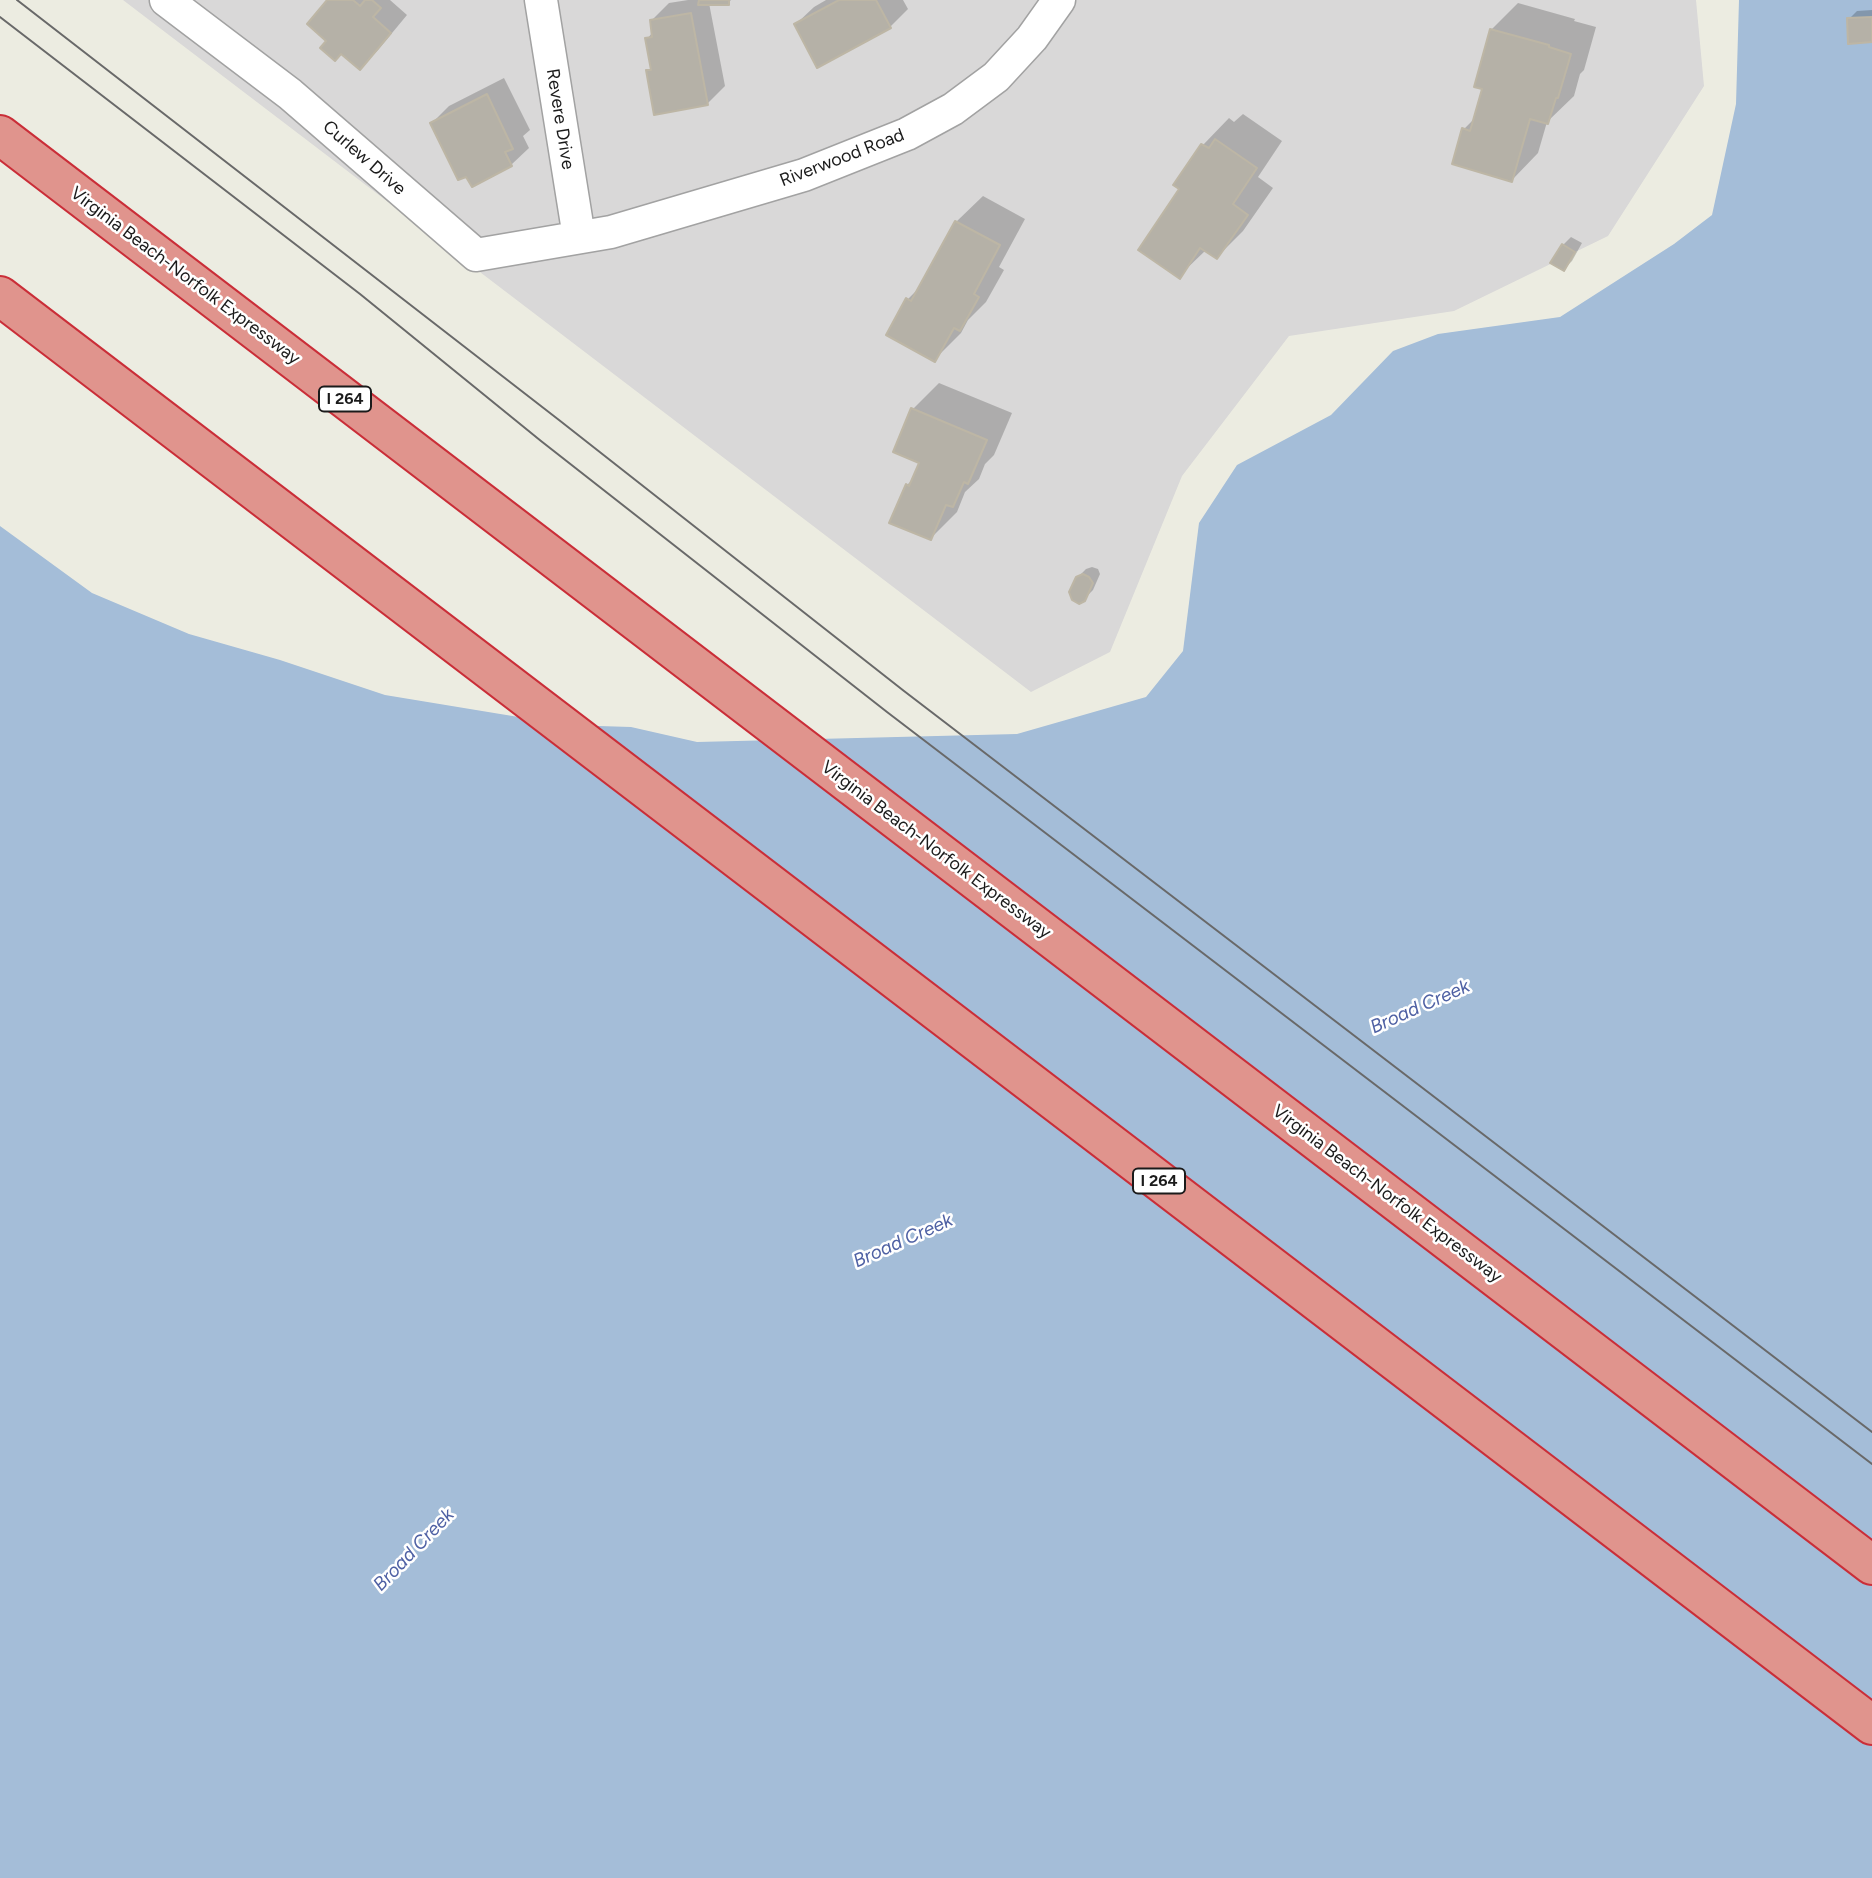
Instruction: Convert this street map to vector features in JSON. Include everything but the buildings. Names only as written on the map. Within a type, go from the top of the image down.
[{"type":"highway","name":"Virginia Beach-Norfolk Expressway","points":[[0,135],[1872,1565]]},
{"type":"highway","name":"I 264","points":[[0,296],[1872,1725]]},
{"type":"street","name":"Curlew Drive","points":[[166,0],[290,94],[476,255],[579,237]]},
{"type":"street","name":"Revere Drive","points":[[541,0],[579,237]]},
{"type":"street","name":"Riverwood Road","points":[[579,237],[611,232],[804,175],[907,134],[953,109],[996,77],[1032,38],[1059,0]]},
{"type":"shaded area","points":[[123,0],[1696,0],[1704,86],[1608,236],[1454,311],[1289,336],[1182,476],[1110,652],[1031,692]]},
{"type":"water","name":"Broad Creek","points":[[1739,0],[1872,0],[1872,1878],[0,1878],[0,526],[92,593],[189,634],[280,660],[385,695],[567,725],[631,727],[697,742],[1017,734],[1146,697],[1183,651],[1199,523],[1237,465],[1331,415],[1393,351],[1438,334],[1560,317],[1674,244],[1712,215],[1736,104]]},
{"type":"tram line","points":[[17,0],[904,691],[1872,1432]]},
{"type":"tram line","points":[[0,17],[360,294],[541,441],[887,712],[1872,1464]]}]
